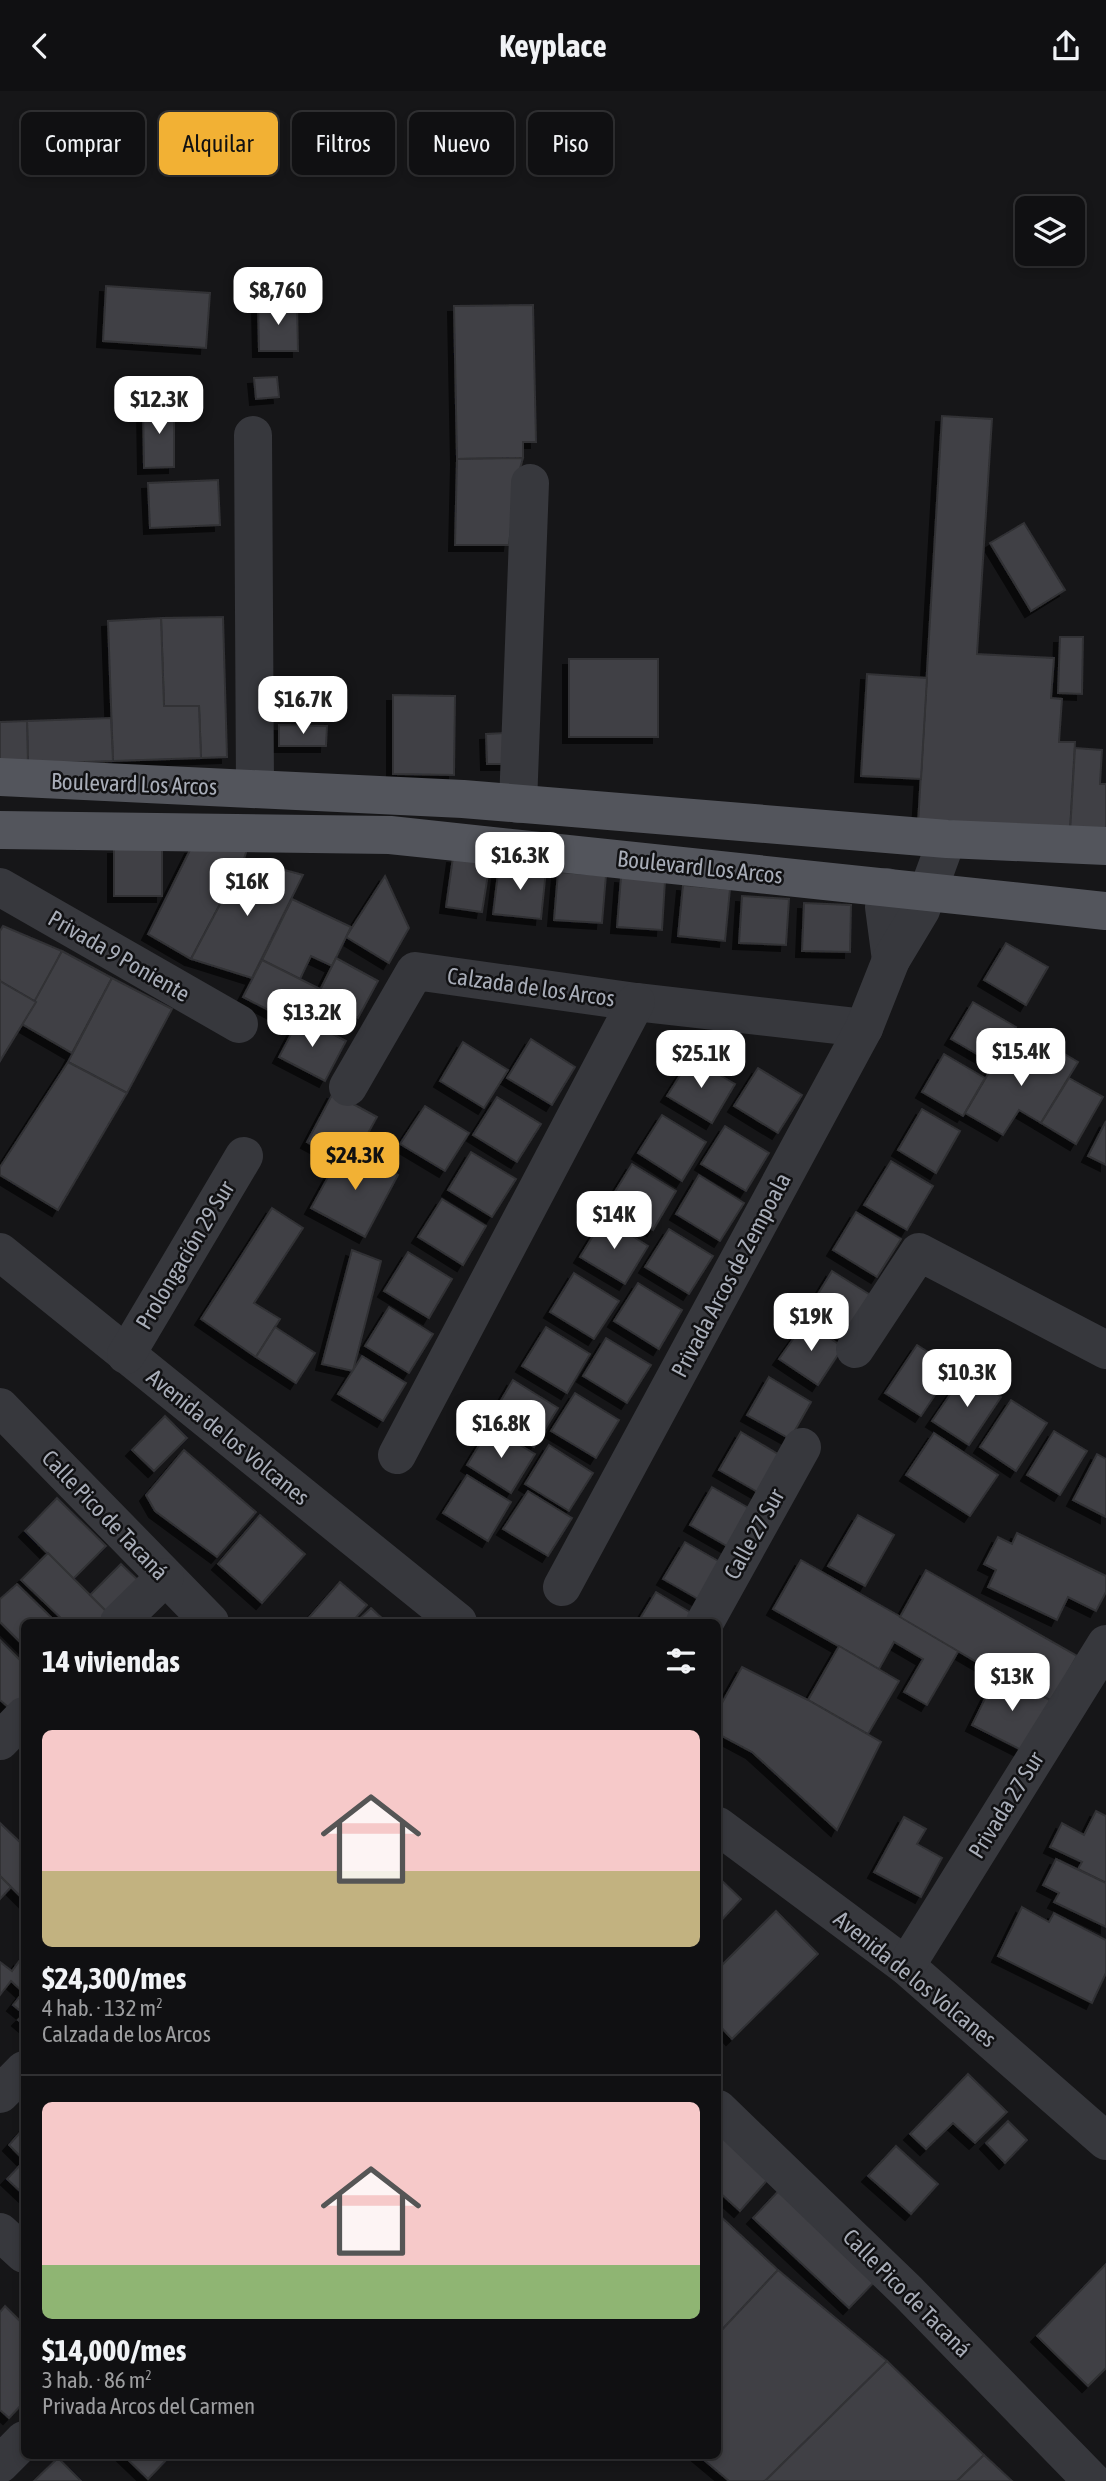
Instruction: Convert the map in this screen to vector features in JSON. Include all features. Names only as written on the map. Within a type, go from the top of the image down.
[{"type":"main road","name":"Boulevard Los Arcos","points":[[0,777],[255,788],[518,804],[947,839],[1106,846]]},
{"type":"main road","name":"Boulevard Los Arcos","points":[[0,830],[390,835],[1106,911]]},
{"type":"street","points":[[253,435],[255,788]]},
{"type":"street","points":[[518,804],[530,483]]},
{"type":"street","name":"Privada Arcos de Zempoala","points":[[562,1587],[864,1028],[891,960],[921,909],[947,839]]},
{"type":"street","name":"Privada 9 Poniente","points":[[0,887],[239,1024]]},
{"type":"street","name":"Privada Arcos de Zempoala","points":[[887,887],[884,908],[891,960]]},
{"type":"street","name":"Calzada de los Arcos","points":[[348,1087],[415,971],[636,1002],[864,1028]]},
{"type":"street","points":[[397,1455],[636,1002]]},
{"type":"street","name":"Prolongación 29 Sur","points":[[126,1355],[244,1156]]},
{"type":"street","name":"Avenida de los Volcanes","points":[[0,1252],[454,1619]]},
{"type":"street","points":[[855,1349],[919,1252],[1106,1350]]},
{"type":"street","name":"Calle Pico de Tacaná","points":[[0,1407],[207,1619]]},
{"type":"street","name":"Calle 27 Sur","points":[[707,1619],[802,1447]]},
{"type":"street","points":[[122,1619],[164,1577]]},
{"type":"street","name":"Privada 27 Sur","points":[[906,1966],[1106,1644]]},
{"type":"street","points":[[0,1741],[21,1719]]},
{"type":"street","name":"Avenida de los Volcanes","points":[[721,1828],[906,1966],[1106,2141]]},
{"type":"street","points":[[0,2094],[21,2073]]},
{"type":"street","name":"Calle Pico de Tacaná","points":[[721,2112],[908,2292],[1092,2481]]},
{"type":"street","points":[[0,2232],[21,2251]]},
{"type":"street","points":[[0,2464],[21,2443]]},
{"type":"building","points":[[106,286],[210,293],[206,348],[103,341]]},
{"type":"building","points":[[297,303],[298,351],[259,351],[258,304]]},
{"type":"building","points":[[533,305],[536,442],[523,442],[523,458],[457,459],[454,306]]},
{"type":"building","points":[[277,377],[279,397],[256,399],[254,378]]},
{"type":"building","points":[[143,404],[174,404],[174,467],[144,468]]},
{"type":"building","points":[[942,416],[992,419],[977,654],[1054,658],[1051,698],[1062,699],[1059,742],[1075,742],[1070,832],[918,824]]},
{"type":"building","points":[[523,458],[516,483],[509,545],[455,545],[457,459]]},
{"type":"building","points":[[218,480],[220,525],[150,528],[148,483]]},
{"type":"building","points":[[1024,523],[1065,590],[1031,611],[990,543]]},
{"type":"building","points":[[223,617],[227,757],[201,758],[199,706],[164,706],[161,618]]},
{"type":"building","points":[[161,618],[164,706],[199,706],[201,758],[113,761],[108,621]]},
{"type":"building","points":[[1060,637],[1083,637],[1082,694],[1058,693]]},
{"type":"building","points":[[569,659],[658,659],[658,737],[569,737]]},
{"type":"building","points":[[867,674],[927,678],[921,779],[861,776]]},
{"type":"building","points":[[393,695],[455,696],[454,775],[393,774]]},
{"type":"building","points":[[111,718],[113,761],[28,764],[27,721]]},
{"type":"building","points":[[27,721],[28,764],[0,765],[0,722]]},
{"type":"building","points":[[279,725],[327,726],[326,746],[279,746]]},
{"type":"building","points":[[505,733],[507,764],[487,764],[486,734]]},
{"type":"building","points":[[1075,748],[1102,750],[1100,784],[1106,784],[1106,834],[1070,832]]},
{"type":"building","points":[[248,846],[244,859],[191,959],[148,934],[191,848]]},
{"type":"building","points":[[114,848],[162,848],[162,896],[114,896]]},
{"type":"building","points":[[453,857],[490,862],[482,912],[446,907]]},
{"type":"building","points":[[244,859],[303,875],[252,978],[191,959]]},
{"type":"building","points":[[499,865],[546,870],[541,919],[493,914]]},
{"type":"building","points":[[558,872],[606,875],[602,923],[554,920]]},
{"type":"building","points":[[385,876],[409,928],[389,963],[346,937]]},
{"type":"building","points":[[621,877],[665,881],[662,930],[617,927]]},
{"type":"building","points":[[683,885],[730,889],[725,941],[678,936]]},
{"type":"building","points":[[742,896],[789,899],[786,945],[739,943]]},
{"type":"building","points":[[292,899],[351,927],[332,966],[311,956],[300,979],[262,960]]},
{"type":"building","points":[[804,903],[851,905],[850,952],[802,951]]},
{"type":"building","points":[[3,926],[62,951],[36,1002],[0,981],[0,931]]},
{"type":"building","points":[[1006,943],[1048,967],[1026,1005],[984,980]]},
{"type":"building","points":[[62,951],[112,978],[72,1053],[22,1024]]},
{"type":"building","points":[[336,958],[378,981],[358,1018],[317,996]]},
{"type":"building","points":[[262,960],[320,989],[306,1016],[282,1003],[276,1014],[243,997]]},
{"type":"building","points":[[112,978],[172,1009],[127,1093],[68,1062]]},
{"type":"building","points":[[0,981],[36,1002],[0,1061]]},
{"type":"building","points":[[973,1002],[1016,1027],[994,1064],[951,1039]]},
{"type":"building","points":[[300,1017],[346,1041],[325,1081],[279,1057]]},
{"type":"building","points":[[531,1039],[575,1067],[552,1105],[507,1078]]},
{"type":"building","points":[[463,1042],[508,1070],[484,1108],[440,1081]]},
{"type":"building","points":[[1048,1044],[1078,1062],[1041,1123],[1019,1110],[1003,1135],[965,1113],[1004,1047],[1035,1065]]},
{"type":"building","points":[[944,1054],[985,1078],[963,1116],[922,1092]]},
{"type":"building","points":[[691,1058],[735,1084],[712,1123],[667,1096]]},
{"type":"building","points":[[68,1062],[127,1093],[58,1210],[0,1175],[0,1167]]},
{"type":"building","points":[[758,1068],[802,1095],[778,1133],[734,1106]]},
{"type":"building","points":[[1069,1078],[1103,1097],[1076,1144],[1041,1123]]},
{"type":"building","points":[[333,1093],[377,1117],[357,1153],[345,1146],[338,1159],[307,1142]]},
{"type":"building","points":[[497,1097],[541,1124],[517,1162],[473,1135]]},
{"type":"building","points":[[425,1106],[469,1133],[445,1171],[400,1144]]},
{"type":"building","points":[[922,1109],[960,1131],[936,1173],[898,1150]]},
{"type":"building","points":[[662,1115],[706,1142],[682,1181],[638,1153]]},
{"type":"building","points":[[1106,1121],[1106,1165],[1088,1156]]},
{"type":"building","points":[[725,1126],[769,1153],[746,1191],[701,1164]]},
{"type":"building","points":[[345,1146],[398,1175],[365,1237],[311,1208]]},
{"type":"building","points":[[471,1152],[516,1179],[492,1217],[448,1190]]},
{"type":"building","points":[[891,1161],[933,1186],[907,1230],[864,1205]]},
{"type":"building","points":[[632,1164],[676,1191],[653,1230],[608,1203]]},
{"type":"building","points":[[699,1175],[744,1203],[720,1241],[676,1214]]},
{"type":"building","points":[[442,1199],[486,1226],[463,1265],[418,1237]]},
{"type":"building","points":[[272,1208],[303,1228],[254,1303],[280,1319],[256,1357],[201,1319]]},
{"type":"building","points":[[856,1212],[901,1239],[877,1277],[833,1250]]},
{"type":"building","points":[[604,1218],[648,1246],[625,1284],[580,1257]]},
{"type":"building","points":[[669,1229],[713,1256],[689,1294],[645,1267]]},
{"type":"building","points":[[352,1250],[381,1261],[353,1371],[322,1364]]},
{"type":"building","points":[[408,1252],[452,1279],[429,1318],[384,1291]]},
{"type":"building","points":[[832,1271],[872,1296],[847,1337],[807,1312]]},
{"type":"building","points":[[574,1273],[619,1301],[594,1339],[550,1312]]},
{"type":"building","points":[[638,1283],[682,1310],[659,1349],[614,1321]]},
{"type":"building","points":[[389,1307],[433,1334],[409,1373],[365,1346]]},
{"type":"building","points":[[805,1322],[843,1347],[818,1385],[779,1359]]},
{"type":"building","points":[[275,1327],[315,1353],[296,1383],[256,1357]]},
{"type":"building","points":[[546,1327],[590,1354],[567,1393],[522,1366]]},
{"type":"building","points":[[606,1338],[651,1365],[627,1403],[583,1376]]},
{"type":"building","points":[[917,1345],[953,1368],[921,1416],[885,1393]]},
{"type":"building","points":[[362,1356],[406,1383],[383,1421],[338,1394]]},
{"type":"building","points":[[964,1374],[1001,1397],[969,1445],[932,1421]]},
{"type":"building","points":[[769,1377],[811,1402],[790,1439],[747,1415]]},
{"type":"building","points":[[513,1380],[558,1408],[534,1447],[490,1419]]},
{"type":"building","points":[[575,1393],[619,1420],[596,1458],[551,1431]]},
{"type":"building","points":[[1011,1400],[1047,1423],[1016,1471],[980,1447]]},
{"type":"building","points":[[165,1416],[187,1438],[154,1471],[132,1450]]},
{"type":"building","points":[[490,1427],[535,1454],[511,1493],[467,1465]]},
{"type":"building","points":[[1054,1431],[1087,1451],[1060,1495],[1027,1475]]},
{"type":"building","points":[[741,1432],[783,1457],[761,1494],[719,1470]]},
{"type":"building","points":[[934,1433],[998,1475],[970,1516],[906,1475]]},
{"type":"building","points":[[549,1445],[593,1473],[569,1511],[525,1484]]},
{"type":"building","points":[[184,1450],[256,1512],[217,1557],[155,1511],[146,1495]]},
{"type":"building","points":[[1097,1454],[1106,1459],[1106,1517],[1073,1500]]},
{"type":"building","points":[[467,1475],[511,1502],[488,1541],[443,1513]]},
{"type":"building","points":[[712,1487],[754,1511],[732,1549],[690,1525]]},
{"type":"building","points":[[528,1491],[572,1518],[548,1556],[503,1529]]},
{"type":"building","points":[[57,1498],[106,1546],[73,1579],[25,1531]]},
{"type":"building","points":[[260,1515],[305,1554],[262,1603],[218,1564]]},
{"type":"building","points":[[858,1515],[894,1535],[865,1586],[828,1566]]},
{"type":"building","points":[[1017,1533],[1106,1576],[1106,1592],[1096,1611],[1068,1597],[1057,1620],[988,1587],[996,1570],[984,1564],[998,1537],[1012,1544]]},
{"type":"building","points":[[685,1542],[727,1566],[705,1603],[663,1579]]},
{"type":"building","points":[[48,1553],[111,1619],[62,1619],[21,1580]]},
{"type":"building","points":[[801,1560],[959,1650],[927,1705],[904,1692],[923,1659],[894,1642],[879,1669],[773,1609]]},
{"type":"building","points":[[121,1564],[142,1584],[111,1616],[90,1595]]},
{"type":"building","points":[[926,1570],[1077,1656],[1052,1701],[997,1674],[900,1617]]},
{"type":"building","points":[[340,1582],[367,1605],[355,1619],[308,1619]]},
{"type":"building","points":[[17,1584],[53,1619],[21,1619],[21,1643],[0,1622],[0,1599]]},
{"type":"building","points":[[656,1592],[698,1617],[697,1619],[640,1619]]},
{"type":"building","points":[[371,1608],[383,1619],[359,1619]]},
{"type":"building","points":[[0,1640],[21,1661],[21,1708],[16,1714],[0,1700]]},
{"type":"building","points":[[839,1646],[899,1681],[868,1734],[808,1700]]},
{"type":"building","points":[[742,1667],[808,1700],[881,1742],[837,1830],[752,1752],[721,1736],[721,1705]]},
{"type":"building","points":[[997,1674],[1052,1701],[1027,1753],[972,1725]]},
{"type":"building","points":[[1096,1811],[1106,1816],[1106,1883],[1078,1869],[1082,1862],[1050,1847],[1062,1823],[1084,1835]]},
{"type":"building","points":[[904,1817],[926,1829],[917,1844],[942,1858],[921,1897],[874,1872]]},
{"type":"building","points":[[0,1823],[21,1843],[21,1897],[0,1876]]},
{"type":"building","points":[[1056,1859],[1106,1883],[1106,1927],[1054,1902],[1059,1893],[1043,1885]]},
{"type":"building","points":[[0,1876],[11,1887],[0,1899]]},
{"type":"building","points":[[721,1880],[741,1899],[721,1921]]},
{"type":"building","points":[[1022,1907],[1049,1922],[1054,1913],[1106,1940],[1106,1973],[1092,2003],[998,1956]]},
{"type":"building","points":[[776,1911],[818,1954],[732,2039],[721,2027],[721,1966]]},
{"type":"building","points":[[21,1961],[21,1990],[11,1981],[0,1995],[0,1962],[12,1971]]},
{"type":"building","points":[[21,1995],[21,2012],[13,2005]]},
{"type":"building","points":[[968,2074],[1007,2112],[975,2143],[953,2123],[926,2149],[910,2134]]},
{"type":"building","points":[[1008,2121],[1027,2140],[1005,2163],[986,2143]]},
{"type":"building","points":[[21,2131],[21,2157],[9,2145]]},
{"type":"building","points":[[721,2135],[769,2178],[740,2211],[721,2194]]},
{"type":"building","points":[[896,2146],[938,2184],[911,2214],[868,2176]]},
{"type":"building","points":[[21,2164],[21,2192],[7,2179]]},
{"type":"building","points":[[784,2185],[881,2275],[849,2308],[753,2218]]},
{"type":"building","points":[[721,2217],[778,2270],[721,2331]]},
{"type":"building","points":[[1106,2264],[1106,2368],[1088,2386],[1037,2336]]},
{"type":"building","points":[[778,2270],[887,2361],[765,2481],[729,2481],[703,2459],[721,2459],[721,2331]]},
{"type":"building","points":[[5,2306],[21,2322],[21,2405],[9,2418],[0,2410],[0,2312]]},
{"type":"building","points":[[887,2361],[984,2455],[957,2481],[765,2481]]},
{"type":"building","points":[[984,2455],[1012,2481],[957,2481]]},
{"type":"building","points":[[59,2459],[81,2481],[34,2481]]},
{"type":"building","points":[[127,2459],[167,2459],[148,2479]]}]
